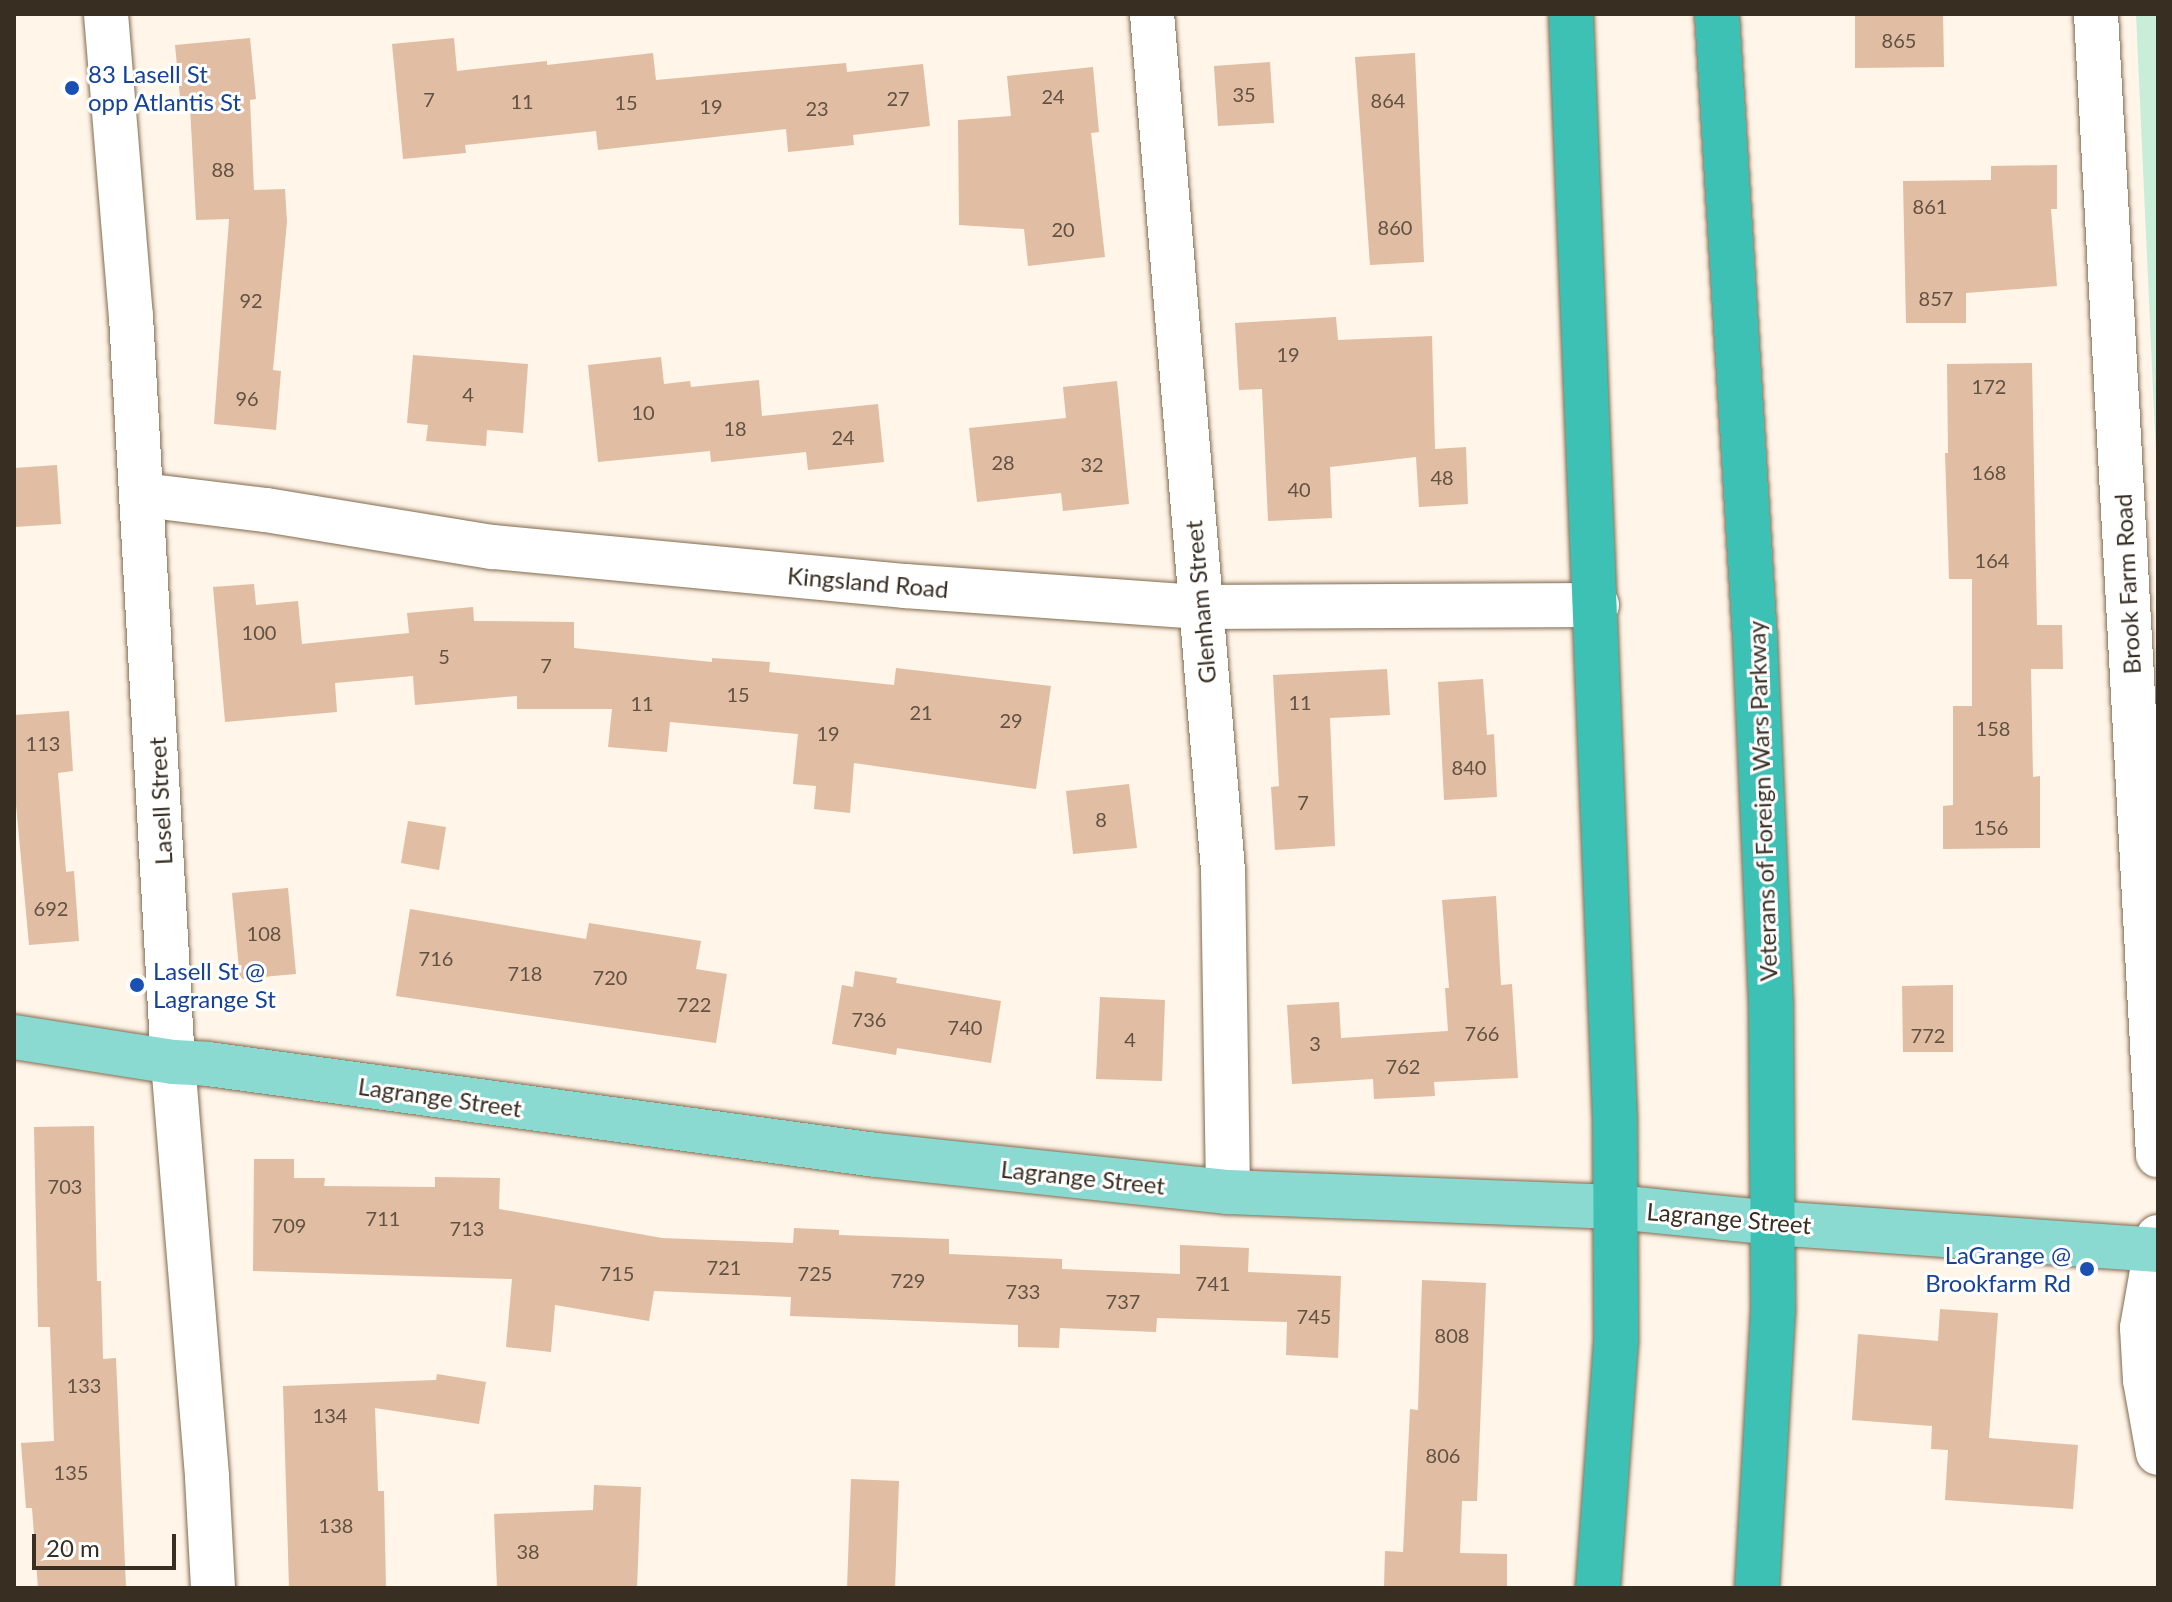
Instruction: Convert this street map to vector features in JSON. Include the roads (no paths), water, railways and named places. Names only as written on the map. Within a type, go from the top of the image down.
[{"type":"highway","points":[[1571,14],[1597,605],[1616,1207],[1616,1342],[1598,1588]]},
{"type":"highway","name":"Veterans of Foreign Wars Parkway","points":[[1717,14],[1755,638],[1771,1006],[1773,1223],[1770,1397],[1757,1588]]},
{"type":"main road","name":"Lagrange Street","points":[[14,1037],[173,1062],[208,1064],[876,1155],[1228,1192],[1616,1207],[1773,1223],[2157,1245]]},
{"type":"street","name":"Lasell Street","points":[[106,14],[143,495],[173,1062],[207,1477],[213,1588]]},
{"type":"street","name":"Glenham Street","points":[[1152,14],[1223,871],[1228,1192]]},
{"type":"street","name":"Brook Farm Road","points":[[2096,14],[2158,1155]]},
{"type":"street","name":"Kingsland Road","points":[[143,495],[266,510],[493,547],[905,586],[1200,607],[1597,605]]},
{"type":"street","points":[[2157,1245],[2144,1311],[2142,1353],[2158,1453]]},
{"type":"place","name":"83 Lasell St opp Atlantis St","points":[[72,88]]},
{"type":"place","name":"Lasell St @ Lagrange St","points":[[137,985]]},
{"type":"place","name":"LaGrange @ Brookfarm Rd","points":[[2087,1269]]}]
